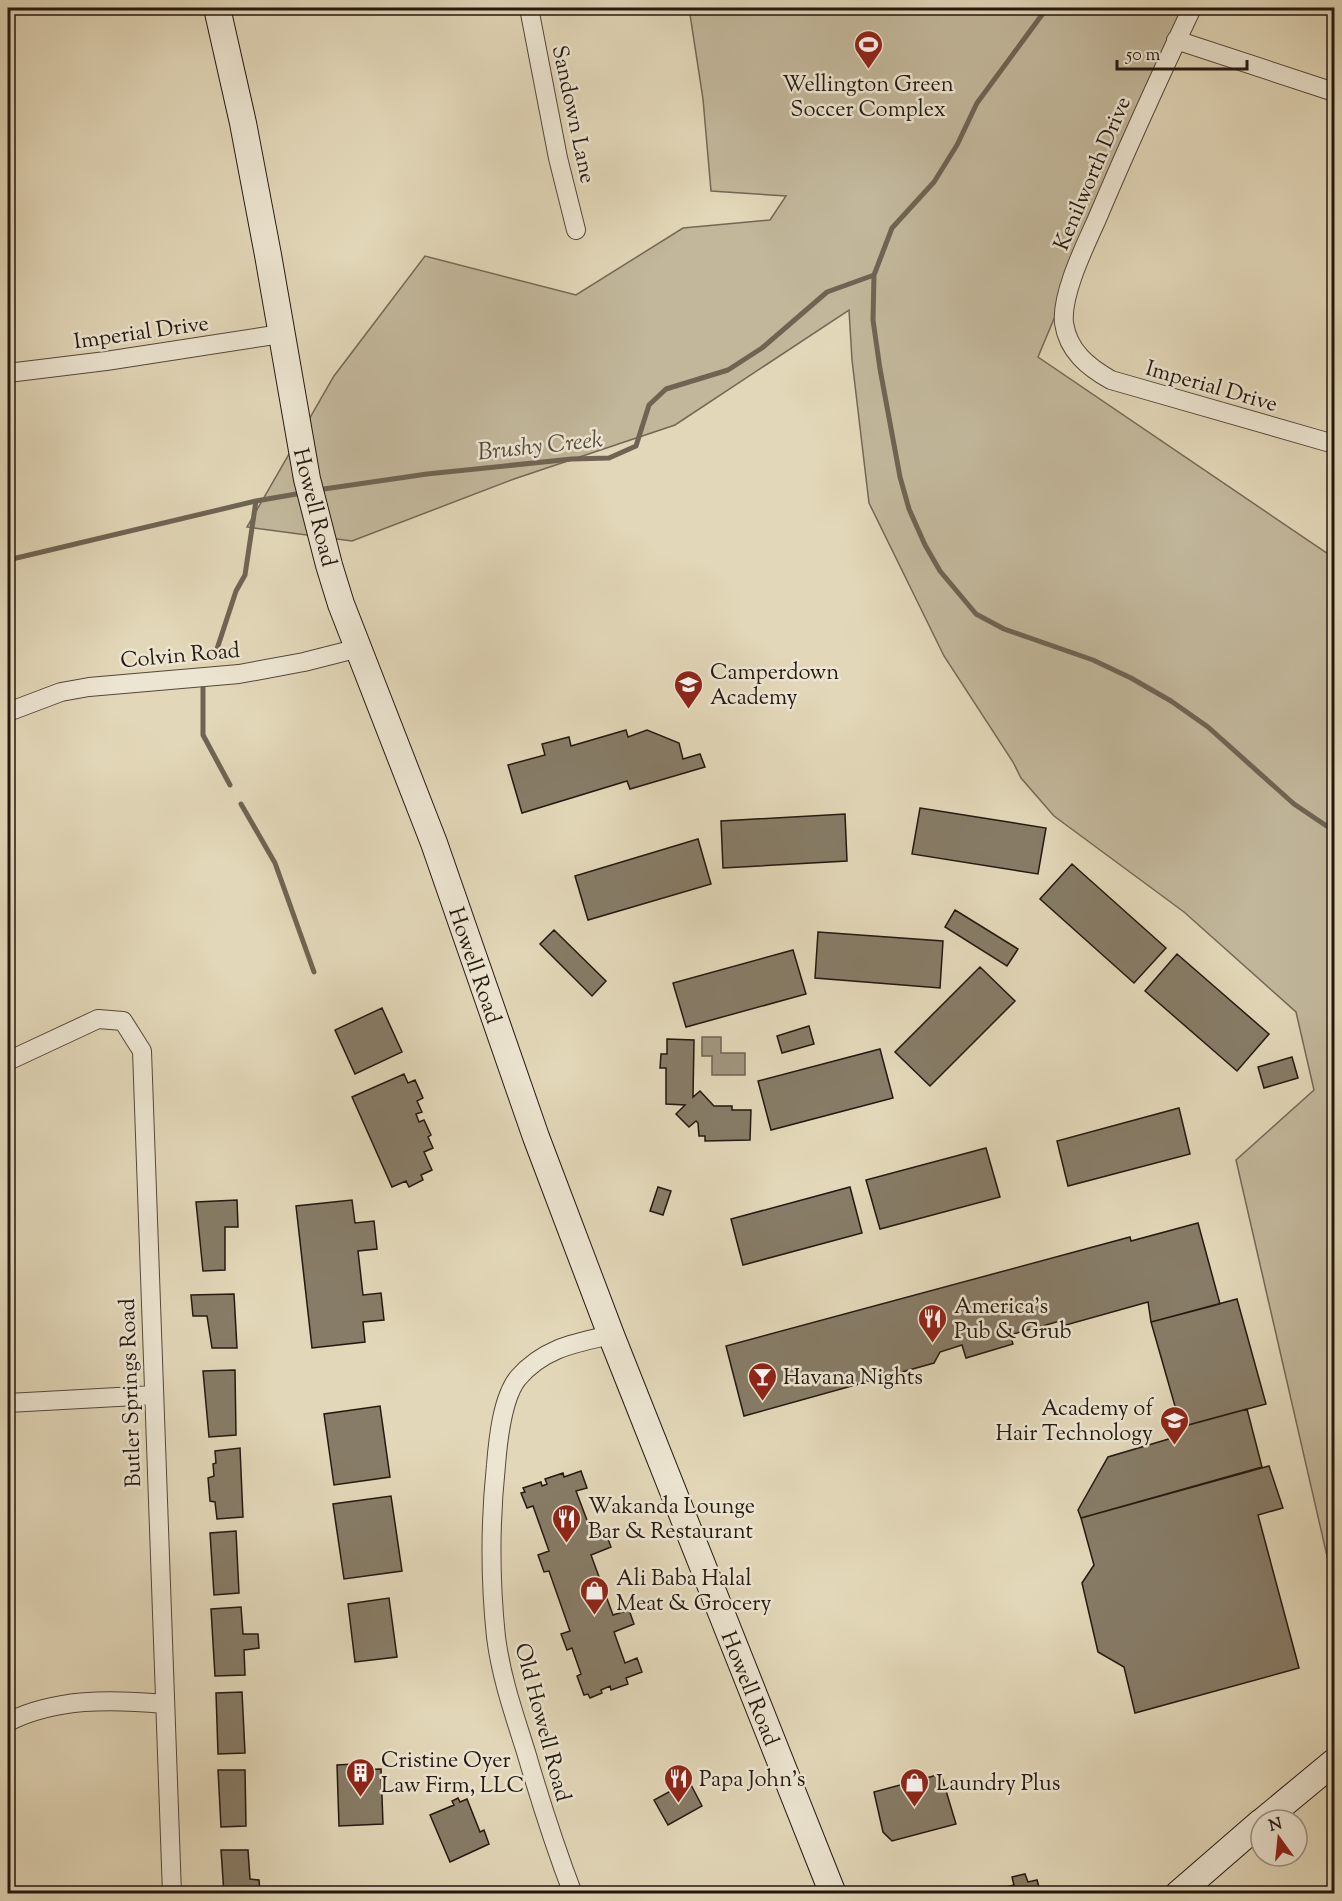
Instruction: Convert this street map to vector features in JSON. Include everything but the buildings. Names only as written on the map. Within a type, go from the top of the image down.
[{"type":"main road","name":"Howell Road","points":[[217,8],[243,123],[300,448],[323,543],[341,604],[434,843],[536,1137],[610,1335],[833,1893]]},
{"type":"main road","points":[[1278,1808],[1335,1762]]},
{"type":"main road","points":[[1178,1893],[1249,1832]]},
{"type":"street","name":"Sandown Lane","points":[[529,8],[558,158],[576,230]]},
{"type":"street","name":"Kenilworth Drive","points":[[1082,360],[1068,337],[1064,323],[1066,303],[1076,269],[1135,128],[1192,8]]},
{"type":"street","points":[[1176,40],[1335,92]]},
{"type":"street","name":"Imperial Drive","points":[[8,373],[106,361],[281,334]]},
{"type":"street","name":"Imperial Drive","points":[[1082,360],[1091,369],[1124,385],[1335,444]]},
{"type":"street","name":"Colvin Road","points":[[8,712],[61,692],[89,687],[239,674],[304,662],[359,648]]},
{"type":"street","name":"Butler Springs Road","points":[[8,1061],[98,1019],[123,1021],[142,1051],[172,1893]]},
{"type":"street","name":"Old Howell Road","points":[[573,1893],[552,1839],[507,1691],[496,1627],[491,1568],[492,1501],[498,1439],[512,1389],[518,1379],[535,1363],[560,1347],[610,1335]]},
{"type":"street","points":[[8,1403],[154,1395]]},
{"type":"street","points":[[8,1722],[45,1708],[73,1702],[132,1701],[164,1704]]},
{"type":"shaded area","points":[[689,8],[1184,8],[1038,357],[1334,558],[1333,1582],[1236,1160],[1314,1090],[1296,1012],[1184,912],[1054,816],[1021,778],[944,656],[869,503],[852,360],[849,310],[675,425],[514,479],[352,541],[247,527],[334,376],[425,256],[576,295],[683,228],[770,220],[786,196],[711,191],[703,99]]},
{"type":"shaded area","points":[[702,1037],[721,1037],[721,1053],[745,1053],[745,1075],[712,1075],[712,1056],[702,1056]]},
{"type":"waterway","points":[[1047,8],[977,103],[957,145],[934,182],[892,228],[874,275],[873,320],[880,369],[900,477],[909,509],[940,571],[976,614],[1004,629],[1093,660],[1171,701],[1208,727],[1294,804],[1334,831]]},
{"type":"waterway","name":"Brushy Creek","points":[[317,490],[427,474],[572,459],[609,458],[636,446],[649,405],[666,389],[728,370],[762,348],[827,292],[874,275]]},
{"type":"waterway","name":"Brushy Creek","points":[[8,560],[256,501],[302,493]]},
{"type":"waterway","points":[[216,652],[236,591],[245,575],[256,501]]},
{"type":"waterway","points":[[203,688],[203,735],[230,785]]},
{"type":"waterway","points":[[241,804],[275,863],[314,972]]},
{"type":"place","name":"Wellington Green Soccer Complex","points":[[868,70]]},
{"type":"place","name":"Camperdown Academy","points":[[689,710]]},
{"type":"place","name":"America's Pub & Grub","points":[[933,1344]]},
{"type":"place","name":"Havana Nights","points":[[762,1402]]},
{"type":"place","name":"Academy of Hair Technology","points":[[1174,1446]]},
{"type":"place","name":"Wakanda Lounge Bar & Restaurant","points":[[567,1544]]},
{"type":"place","name":"Ali Baba Halal Meat & Grocery","points":[[595,1616]]},
{"type":"place","name":"Cristine Oyer Law Firm, LLC","points":[[360,1798]]},
{"type":"place","name":"Papa John's","points":[[678,1804]]},
{"type":"place","name":"Laundry Plus","points":[[915,1808]]}]
